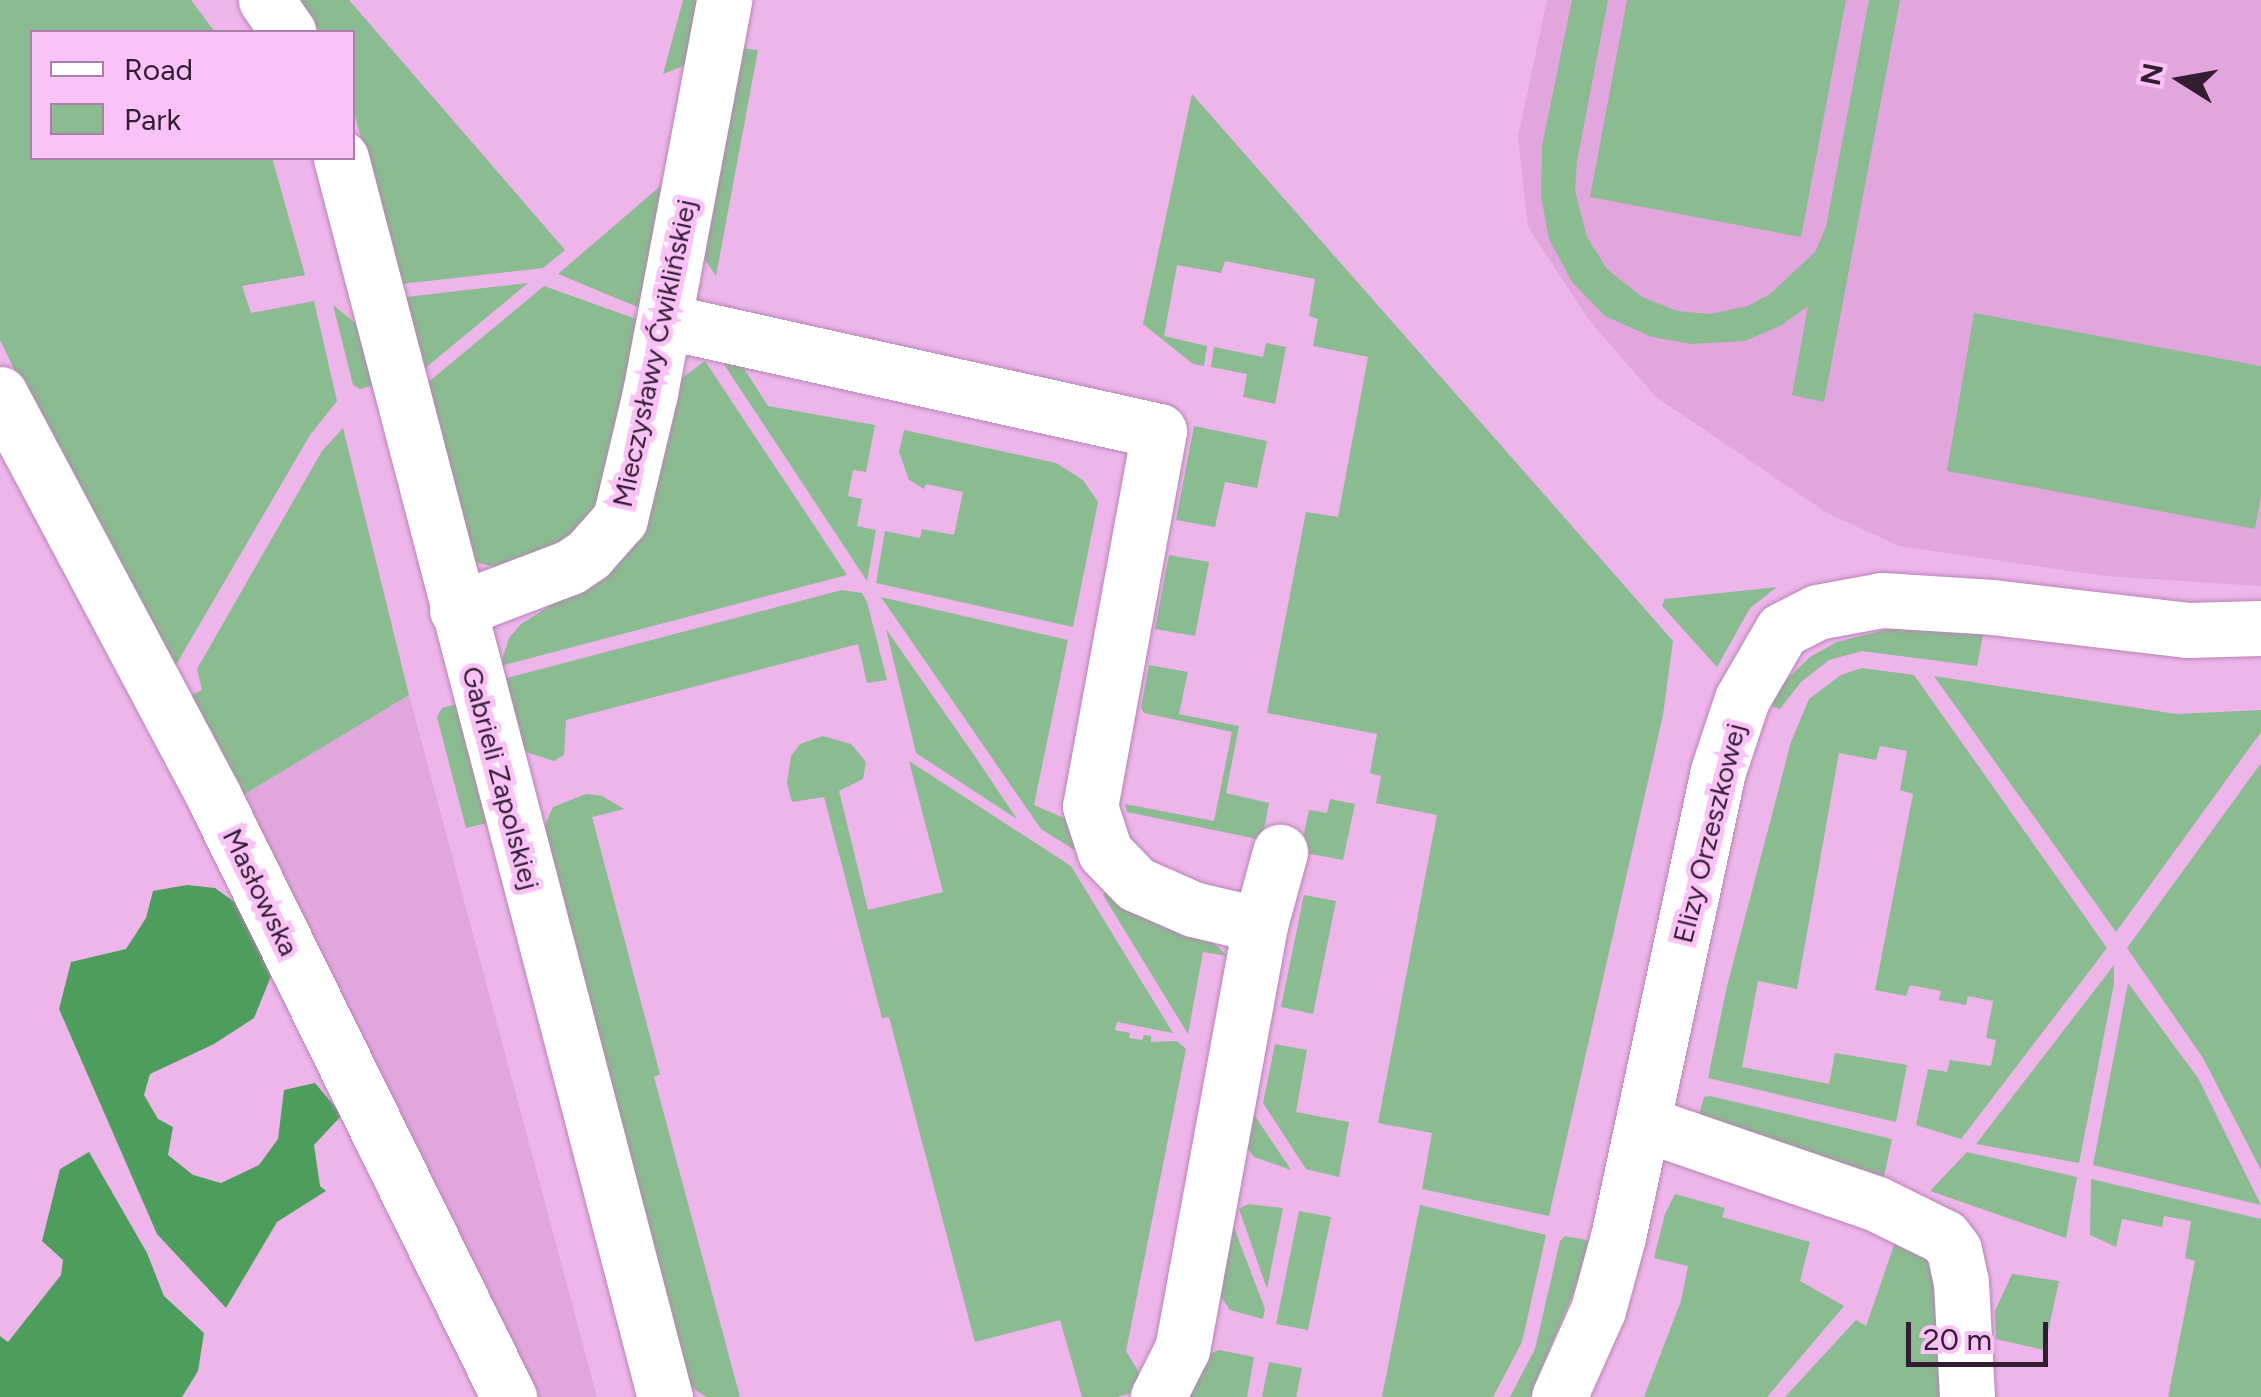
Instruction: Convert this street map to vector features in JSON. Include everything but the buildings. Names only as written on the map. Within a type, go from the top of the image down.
[{"type":"street","points":[[266,0],[287,30]]},
{"type":"street","name":"Mieczysławy Ćwiklińskiej","points":[[457,610],[570,567],[588,554],[620,519],[664,320],[724,0]]},
{"type":"street","name":"Gabrieli Zapolskiej","points":[[342,160],[372,264],[457,610],[665,1397]]},
{"type":"street","points":[[664,320],[1159,431],[1090,806],[1105,852],[1136,884],[1192,909],[1260,924]]},
{"type":"street","name":"Masłowska","points":[[0,394],[214,797],[509,1397]]},
{"type":"street","name":"Elizy Orzeszkowej","points":[[1559,1397],[1598,1310],[1645,1124],[1717,774],[1742,698],[1782,630],[1818,612],[1882,600],[1992,607],[2187,630],[2261,628]]},
{"type":"street","points":[[1158,1397],[1182,1348],[1260,924],[1280,852]]},
{"type":"street","points":[[1645,1124],[1877,1204],[1944,1237],[1954,1250],[1962,1282],[1967,1397]]},
{"type":"shaded area","points":[[1547,0],[2261,0],[2261,586],[2104,576],[1899,546],[1827,513],[1656,397],[1589,320],[1528,227],[1518,137]]},
{"type":"shaded area","points":[[409,695],[597,1397],[511,1397],[225,806]]},
{"type":"green space","points":[[0,0],[191,0],[214,30],[30,30],[30,160],[273,160],[305,275],[242,286],[251,313],[314,301],[337,401],[310,435],[173,670],[162,675],[0,340]]},
{"type":"green space","points":[[298,0],[349,0],[565,250],[543,268],[401,284],[355,116],[355,30],[319,30]]},
{"type":"green space","points":[[683,0],[702,0],[689,64],[663,74]]},
{"type":"green space","points":[[1572,0],[1608,0],[1577,161],[1575,191],[1587,237],[1607,269],[1642,297],[1677,311],[1710,314],[1748,306],[1770,294],[1815,252],[1826,227],[1869,0],[1900,0],[1824,402],[1792,395],[1808,306],[1782,325],[1745,341],[1692,344],[1652,337],[1605,316],[1572,282],[1549,239],[1541,196],[1542,146]]},
{"type":"green space","points":[[1627,0],[1846,0],[1801,237],[1590,197]]},
{"type":"green space","points":[[739,48],[758,50],[716,276],[700,252]]},
{"type":"green space","points":[[1192,94],[1673,641],[1663,715],[1549,1216],[1422,1189],[1432,1133],[1378,1123],[1437,815],[1376,803],[1381,776],[1370,773],[1377,734],[1267,713],[1306,512],[1338,517],[1368,357],[1313,346],[1318,319],[1309,316],[1315,279],[1225,261],[1221,273],[1177,265],[1164,336],[1207,346],[1204,366],[1193,364],[1143,324]]},
{"type":"green space","points":[[664,183],[640,308],[558,274]]},
{"type":"green space","points":[[528,283],[424,369],[406,297]]},
{"type":"green space","points":[[544,286],[639,320],[609,474],[589,520],[566,542],[497,568],[476,562],[468,550],[426,384]]},
{"type":"green space","points":[[333,305],[359,326],[374,385],[360,389],[353,385]]},
{"type":"green space","points":[[1974,313],[2261,366],[2261,495],[2255,529],[1947,471]]},
{"type":"green space","points":[[1266,343],[1286,347],[1275,404],[1243,397],[1247,374],[1211,367],[1214,347],[1263,357]]},
{"type":"green space","points":[[726,358],[739,361],[768,406],[875,425],[866,472],[853,470],[848,496],[862,499],[857,526],[876,530],[867,581],[723,363]]},
{"type":"green space","points":[[705,361],[847,575],[500,666],[509,638],[521,624],[580,587],[675,383]]},
{"type":"green space","points":[[1194,426],[1267,441],[1257,488],[1225,482],[1215,527],[1176,520]]},
{"type":"green space","points":[[343,428],[409,695],[225,806],[175,703],[202,690],[197,669],[322,451]]},
{"type":"green space","points":[[904,430],[1056,463],[1083,480],[1098,502],[1073,627],[876,583],[885,531],[920,538],[922,529],[954,535],[963,492],[926,484],[924,489],[909,480],[899,452]]},
{"type":"green space","points":[[1169,555],[1209,562],[1195,636],[1155,629]]},
{"type":"green space","points":[[1777,587],[1750,608],[1717,667],[1662,606],[1665,599]]},
{"type":"green space","points":[[842,590],[862,593],[867,602],[887,680],[867,683],[858,644],[566,720],[564,755],[554,761],[526,752],[517,743],[499,680]]},
{"type":"green space","points":[[881,597],[1068,640],[1034,805],[1080,825],[1094,862],[1041,829]]},
{"type":"green space","points":[[1905,625],[1946,627],[1983,635],[1977,666],[1862,651],[1829,660],[1801,682],[1780,709],[1769,705],[1785,681],[1810,657],[1837,642]]},
{"type":"green space","points":[[886,629],[972,752],[1017,819],[916,753]]},
{"type":"green space","points":[[1149,665],[1188,672],[1179,714],[1239,726],[1226,793],[1269,803],[1262,840],[1127,812],[1125,804],[1214,821],[1232,732],[1144,713],[1141,708]]},
{"type":"green space","points":[[1862,668],[1914,675],[2107,948],[1961,1139],[1916,1125],[1928,1069],[1947,1072],[1950,1060],[1991,1066],[1996,1040],[1986,1038],[1993,1001],[1968,996],[1966,1005],[1939,1000],[1941,991],[1910,985],[1906,996],[1875,990],[1913,794],[1900,790],[1907,751],[1880,746],[1876,760],[1839,753],[1797,989],[1758,981],[1742,1067],[1829,1084],[1835,1053],[1907,1065],[1896,1122],[1708,1078],[1727,986],[1791,742],[1809,699],[1841,675]]},
{"type":"green space","points":[[1934,676],[2176,714],[2261,710],[2261,732],[2116,932]]},
{"type":"green space","points":[[456,704],[487,823],[466,828],[437,717],[442,708]]},
{"type":"green space","points":[[823,736],[851,744],[866,762],[863,779],[839,791],[868,910],[943,892],[909,761],[1071,866],[1173,1033],[1117,1022],[1115,1030],[1130,1033],[1129,1038],[1142,1040],[1144,1035],[1151,1036],[1151,1042],[1177,1041],[1186,1049],[1126,1351],[1147,1386],[1142,1390],[1117,1397],[1082,1397],[1060,1320],[975,1342],[889,1017],[882,1018],[824,797],[792,802],[787,783],[791,756],[800,744]]},
{"type":"green space","points":[[2261,763],[2261,1170],[2203,1058],[2127,948]]},
{"type":"green space","points":[[586,794],[602,796],[624,809],[592,817],[660,1074],[654,1077],[740,1397],[706,1397],[690,1386],[541,834],[553,807]]},
{"type":"green space","points":[[1330,799],[1355,804],[1343,860],[1300,852],[1309,810],[1327,813]]},
{"type":"green space","points":[[1110,884],[1212,941],[1227,956],[1203,952],[1188,1034],[1103,895]]},
{"type":"green space","points":[[187,885],[215,888],[251,914],[274,969],[254,1018],[214,1044],[150,1074],[144,1095],[158,1119],[173,1127],[168,1155],[193,1175],[221,1183],[259,1165],[278,1139],[284,1090],[315,1083],[342,1115],[314,1145],[320,1186],[326,1191],[277,1222],[226,1308],[157,1234],[59,1009],[71,962],[126,949],[146,918],[153,891]]},
{"type":"green space","points":[[1304,895],[1336,901],[1313,1014],[1281,1007]]},
{"type":"green space","points":[[2114,965],[2114,984],[2079,1163],[1976,1144]]},
{"type":"green space","points":[[2128,983],[2198,1078],[2261,1205],[2093,1165]]},
{"type":"green space","points":[[1275,1044],[1307,1050],[1296,1112],[1349,1122],[1339,1177],[1306,1169],[1263,1103]]},
{"type":"green space","points":[[1704,1097],[1892,1139],[1884,1176],[1744,1135],[1699,1115]]},
{"type":"green space","points":[[1249,1107],[1291,1170],[1254,1157],[1246,1146]]},
{"type":"green space","points":[[89,1152],[147,1253],[164,1296],[204,1333],[198,1371],[182,1397],[0,1397],[0,1336],[8,1342],[61,1275],[63,1260],[42,1241],[60,1169]]},
{"type":"green space","points":[[1967,1152],[2077,1177],[2066,1238],[1930,1191]]},
{"type":"green space","points":[[2091,1179],[2261,1219],[2261,1397],[2168,1397],[2195,1261],[2185,1258],[2191,1221],[2164,1216],[2162,1227],[2122,1219],[2116,1247],[2090,1235]]},
{"type":"green space","points":[[1675,1194],[1725,1208],[1722,1217],[1810,1242],[1800,1281],[1844,1306],[1767,1397],[1644,1397],[1681,1301],[1688,1266],[1654,1258],[1665,1214]]},
{"type":"green space","points":[[1248,1204],[1283,1208],[1267,1289],[1239,1209]]},
{"type":"green space","points":[[1420,1205],[1546,1235],[1522,1342],[1493,1397],[1382,1397]]},
{"type":"green space","points":[[1299,1211],[1331,1217],[1308,1330],[1276,1324]]},
{"type":"green space","points":[[1230,1217],[1265,1309],[1263,1319],[1230,1310],[1218,1292]]},
{"type":"green space","points":[[1899,1231],[1937,1261],[1952,1397],[1785,1397],[1856,1320],[1866,1326]]},
{"type":"green space","points":[[1565,1236],[1591,1241],[1530,1397],[1510,1397],[1535,1349],[1560,1241]]},
{"type":"green space","points":[[2012,1274],[2059,1281],[2044,1350],[1996,1339],[1995,1311]]},
{"type":"green space","points":[[1219,1350],[1254,1357],[1247,1397],[1183,1397],[1207,1355]]},
{"type":"green space","points":[[1269,1362],[1302,1368],[1296,1397],[1262,1397]]}]
